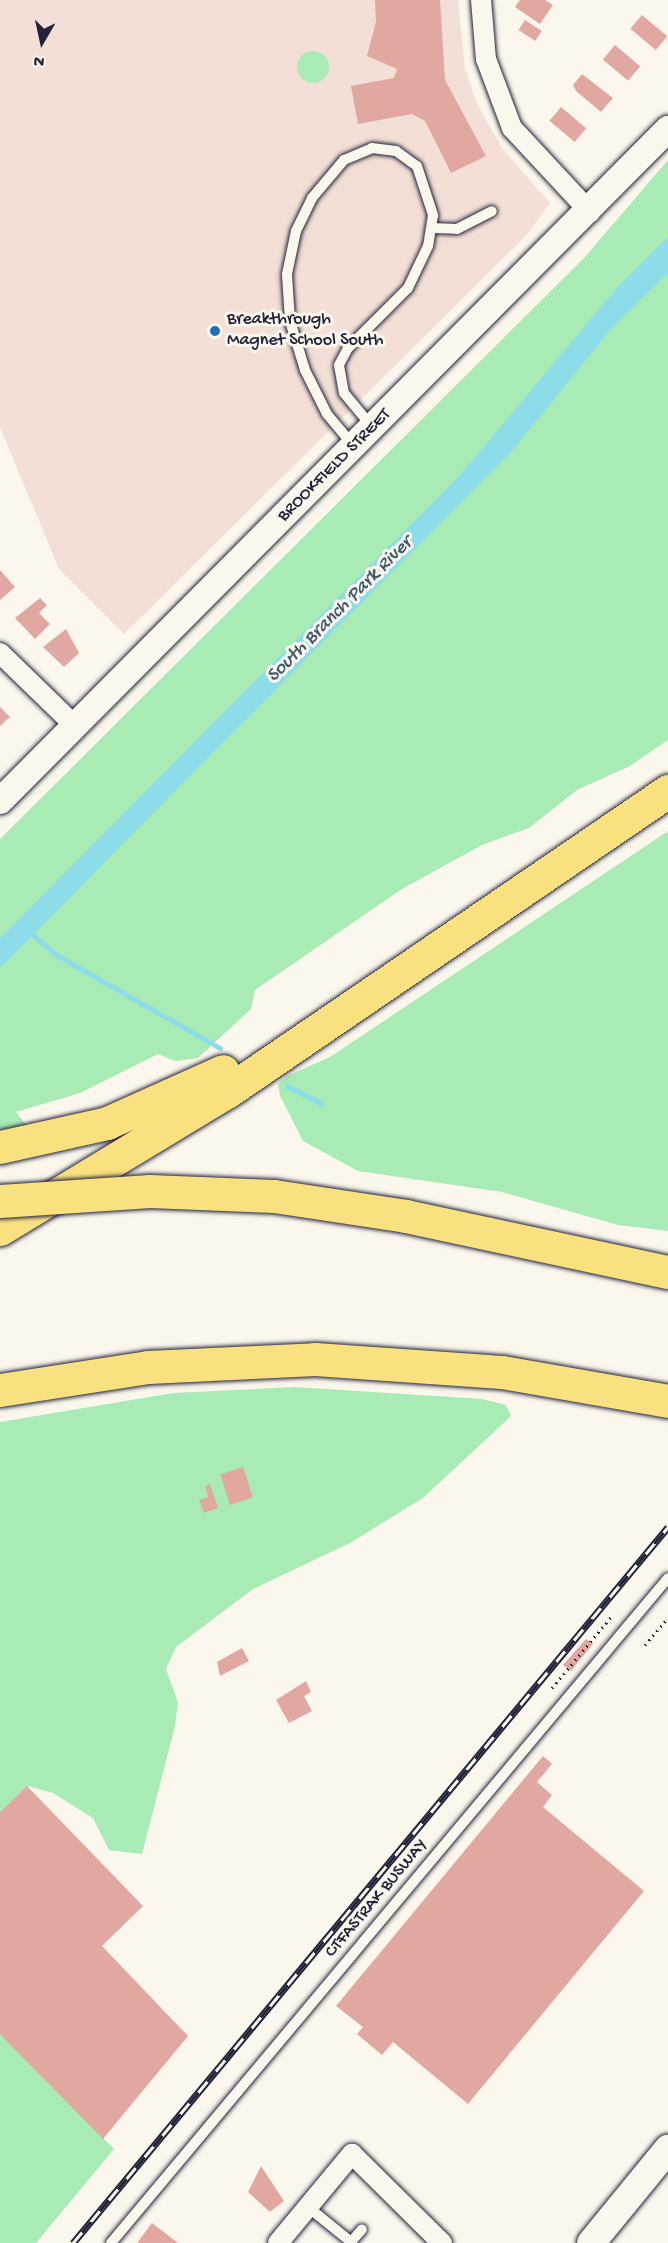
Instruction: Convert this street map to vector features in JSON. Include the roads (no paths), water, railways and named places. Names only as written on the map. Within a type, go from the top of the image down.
[{"type":"highway","points":[[0,1147],[107,1123],[215,1076],[668,768]]},
{"type":"highway","points":[[0,1229],[228,1091],[668,791]]},
{"type":"highway","points":[[0,1201],[140,1191],[274,1196],[406,1216],[668,1272]]},
{"type":"highway","points":[[0,1390],[128,1369],[235,1360],[341,1359],[472,1368],[668,1401]]},
{"type":"main road","points":[[591,2243],[668,2149]]},
{"type":"street","points":[[481,0],[486,59],[512,128],[590,212]]},
{"type":"street","name":"BROOKFIELD STREET","points":[[0,801],[590,212],[668,129]]},
{"type":"street","points":[[0,653],[75,726]]},
{"type":"street","points":[[278,2243],[352,2154],[442,2243]]},
{"type":"lane","points":[[354,447],[327,414],[296,345],[287,299],[296,231],[332,173],[356,152],[372,148],[396,151],[417,166],[432,202],[432,228],[408,288],[348,348],[339,365],[344,393],[373,428]]},
{"type":"lane","points":[[432,228],[457,229],[492,211]]},
{"type":"lane","name":"CTFASTRAK BUSWAY","points":[[111,2243],[668,1578]]},
{"type":"lane","points":[[308,2207],[350,2242],[362,2229]]},
{"type":"water","name":"South Branch Park River","points":[[668,237],[668,273],[610,330],[513,450],[0,968],[0,938],[461,474],[615,290]]},
{"type":"waterway","points":[[28,931],[55,954],[220,1048]]},
{"type":"waterway","points":[[287,1086],[322,1104]]},
{"type":"railway","points":[[73,2243],[668,1527]]},
{"type":"place","name":"Breakthrough Magnet School South","points":[[215,331]]}]
